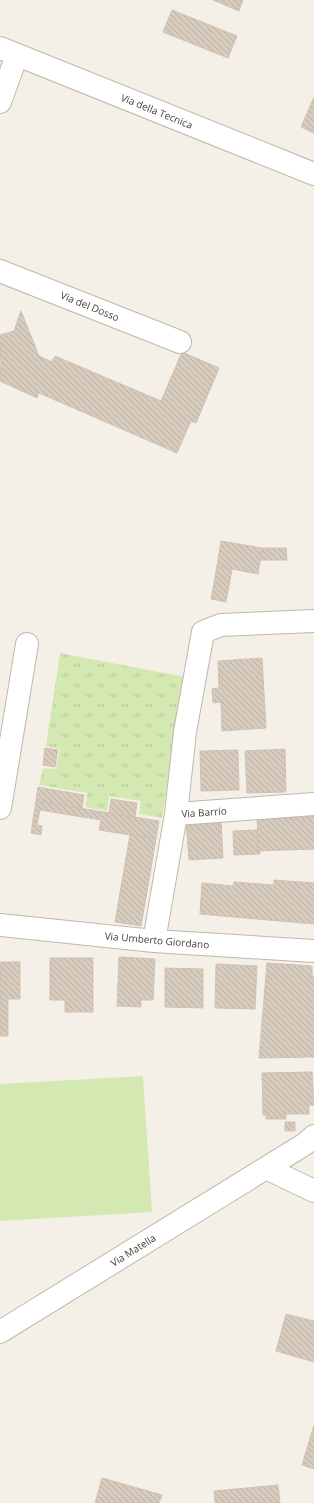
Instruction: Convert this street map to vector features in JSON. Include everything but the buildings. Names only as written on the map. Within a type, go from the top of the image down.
[{"type":"street","points":[[0,102],[8,52]]},
{"type":"street","name":"Via della Tecnica","points":[[8,52],[314,174]]},
{"type":"street","name":"Via del Dosso","points":[[0,271],[180,342]]},
{"type":"street","points":[[176,814],[185,732],[203,632],[221,625],[314,621]]},
{"type":"street","points":[[0,808],[3,766],[27,644]]},
{"type":"street","name":"Via Barrio","points":[[154,941],[176,814],[314,804]]},
{"type":"street","name":"Via Umberto Giordano","points":[[0,925],[154,941],[314,952]]},
{"type":"street","name":"Via Matella","points":[[0,1332],[305,1144],[314,1136]]},
{"type":"street","points":[[266,1168],[314,1191]]},
{"type":"green space","points":[[60,653],[185,677],[162,818],[139,814],[141,801],[109,796],[107,811],[85,807],[87,793],[39,785],[43,768],[56,769],[60,749],[46,746]]},
{"type":"green space","points":[[143,1076],[152,1212],[0,1221],[0,1084]]}]
